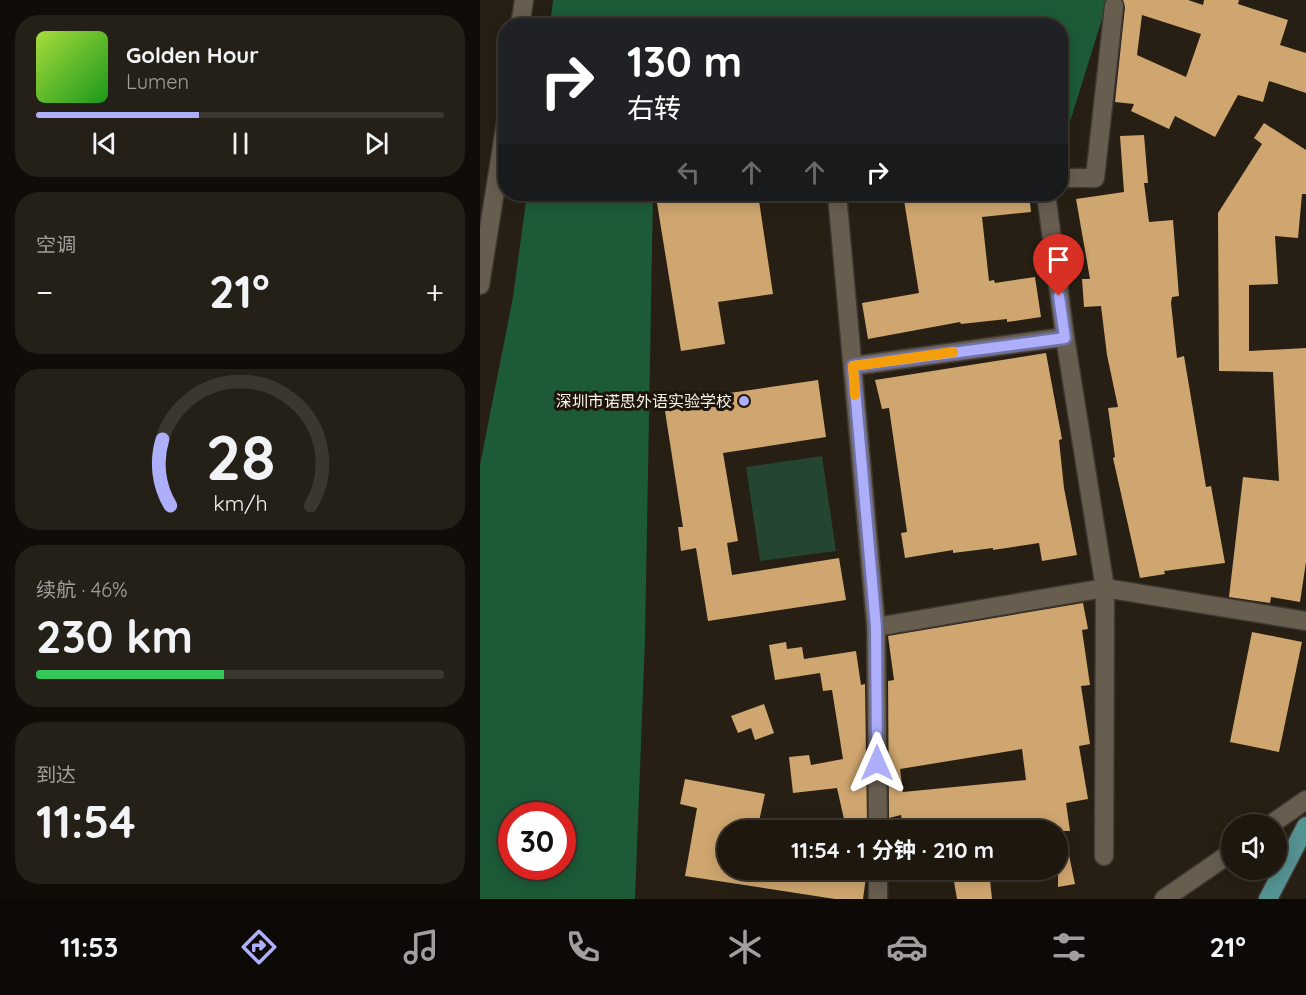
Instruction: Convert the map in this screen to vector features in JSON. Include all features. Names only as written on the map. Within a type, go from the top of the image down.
[{"type":"main road","points":[[1268,899],[1306,826]]},
{"type":"street","points":[[521,18],[524,0]]},
{"type":"street","points":[[1068,178],[1095,178],[1114,6]]},
{"type":"street","points":[[480,285],[498,172]]},
{"type":"street","points":[[838,201],[876,627],[878,820]]},
{"type":"street","points":[[1047,201],[1065,338],[1105,588],[1104,856]]},
{"type":"street","points":[[853,366],[1065,338]]},
{"type":"street","points":[[876,627],[1105,588],[1306,621]]},
{"type":"street","points":[[1286,814],[1306,800]]},
{"type":"street","points":[[1164,899],[1221,860]]},
{"type":"street","points":[[878,880],[878,899]]},
{"type":"green space","points":[[553,0],[1108,0],[1069,125],[1068,18],[551,18]]},
{"type":"green space","points":[[526,201],[653,201],[645,639],[635,899],[480,899],[480,465],[513,297]]},
{"type":"green space","points":[[822,456],[836,551],[760,561],[746,467]]},
{"type":"building","points":[[1123,0],[1188,0],[1203,5],[1204,0],[1239,0],[1238,4],[1288,20],[1280,45],[1306,53],[1306,93],[1269,81],[1263,102],[1238,95],[1215,137],[1175,116],[1169,129],[1131,111],[1134,104],[1115,102],[1125,7]],"holes":[[[1142,15],[1201,34],[1186,77],[1137,55]]]},
{"type":"building","points":[[1264,123],[1306,150],[1306,194],[1302,194],[1298,238],[1275,236],[1278,284],[1249,285],[1249,351],[1306,348],[1306,562],[1300,602],[1271,597],[1270,603],[1229,597],[1243,477],[1279,481],[1273,372],[1219,371],[1218,213],[1262,144],[1254,138]]},
{"type":"building","points":[[1144,135],[1148,183],[1144,183],[1149,222],[1173,220],[1179,296],[1172,297],[1171,303],[1177,358],[1184,356],[1206,487],[1211,486],[1225,563],[1164,571],[1165,574],[1140,578],[1113,458],[1115,457],[1108,408],[1118,407],[1107,355],[1101,306],[1084,307],[1082,279],[1090,279],[1076,199],[1124,192],[1120,136]]},
{"type":"building","points":[[759,201],[773,294],[718,302],[725,344],[681,351],[657,203]]},
{"type":"building","points":[[904,201],[1030,201],[1031,212],[982,217],[989,281],[994,280],[995,283],[1035,277],[1041,317],[1007,322],[1007,319],[961,324],[960,322],[868,339],[862,303],[919,293]]},
{"type":"building","points":[[1046,353],[1062,439],[1059,440],[1064,488],[1077,555],[1042,561],[1039,543],[993,550],[993,548],[953,553],[953,550],[905,558],[901,533],[907,532],[889,408],[882,409],[875,380]]},
{"type":"building","points":[[818,380],[826,437],[723,453],[738,541],[727,543],[732,575],[839,558],[846,600],[708,621],[696,548],[681,551],[678,527],[683,527],[665,411],[717,403],[716,395]]},
{"type":"building","points":[[1083,603],[1088,629],[1082,630],[1090,685],[1081,686],[1090,744],[1079,746],[1088,799],[1066,803],[1070,831],[1068,831],[1068,820],[951,820],[951,818],[902,820],[901,815],[889,818],[888,681],[894,680],[888,636]],"holes":[[[1022,749],[1026,780],[903,792],[900,769]]]},
{"type":"building","points":[[1252,632],[1302,642],[1279,752],[1230,742]]},
{"type":"building","points":[[786,642],[787,649],[802,647],[804,659],[856,651],[861,685],[865,684],[867,820],[844,820],[837,788],[793,793],[789,757],[809,755],[811,765],[843,759],[832,690],[823,691],[820,673],[775,680],[769,645]]},
{"type":"building","points":[[764,704],[774,733],[755,740],[751,728],[738,733],[731,716]]},
{"type":"building","points":[[685,779],[765,794],[759,820],[717,820],[717,880],[866,880],[863,899],[835,899],[685,876],[697,808],[680,804]]},
{"type":"building","points":[[1068,850],[1075,884],[1058,887],[1058,880],[1068,880]]},
{"type":"building","points":[[954,880],[990,880],[992,899],[957,899]]},
{"type":"slow traffic","points":[[855,395],[853,366],[953,352]]},
{"type":"place","name":"深圳市诺思外语实验学校","points":[[744,401]]},
{"type":"route","points":[[877,763],[876,627],[853,366],[1065,338],[1059,296]]}]
